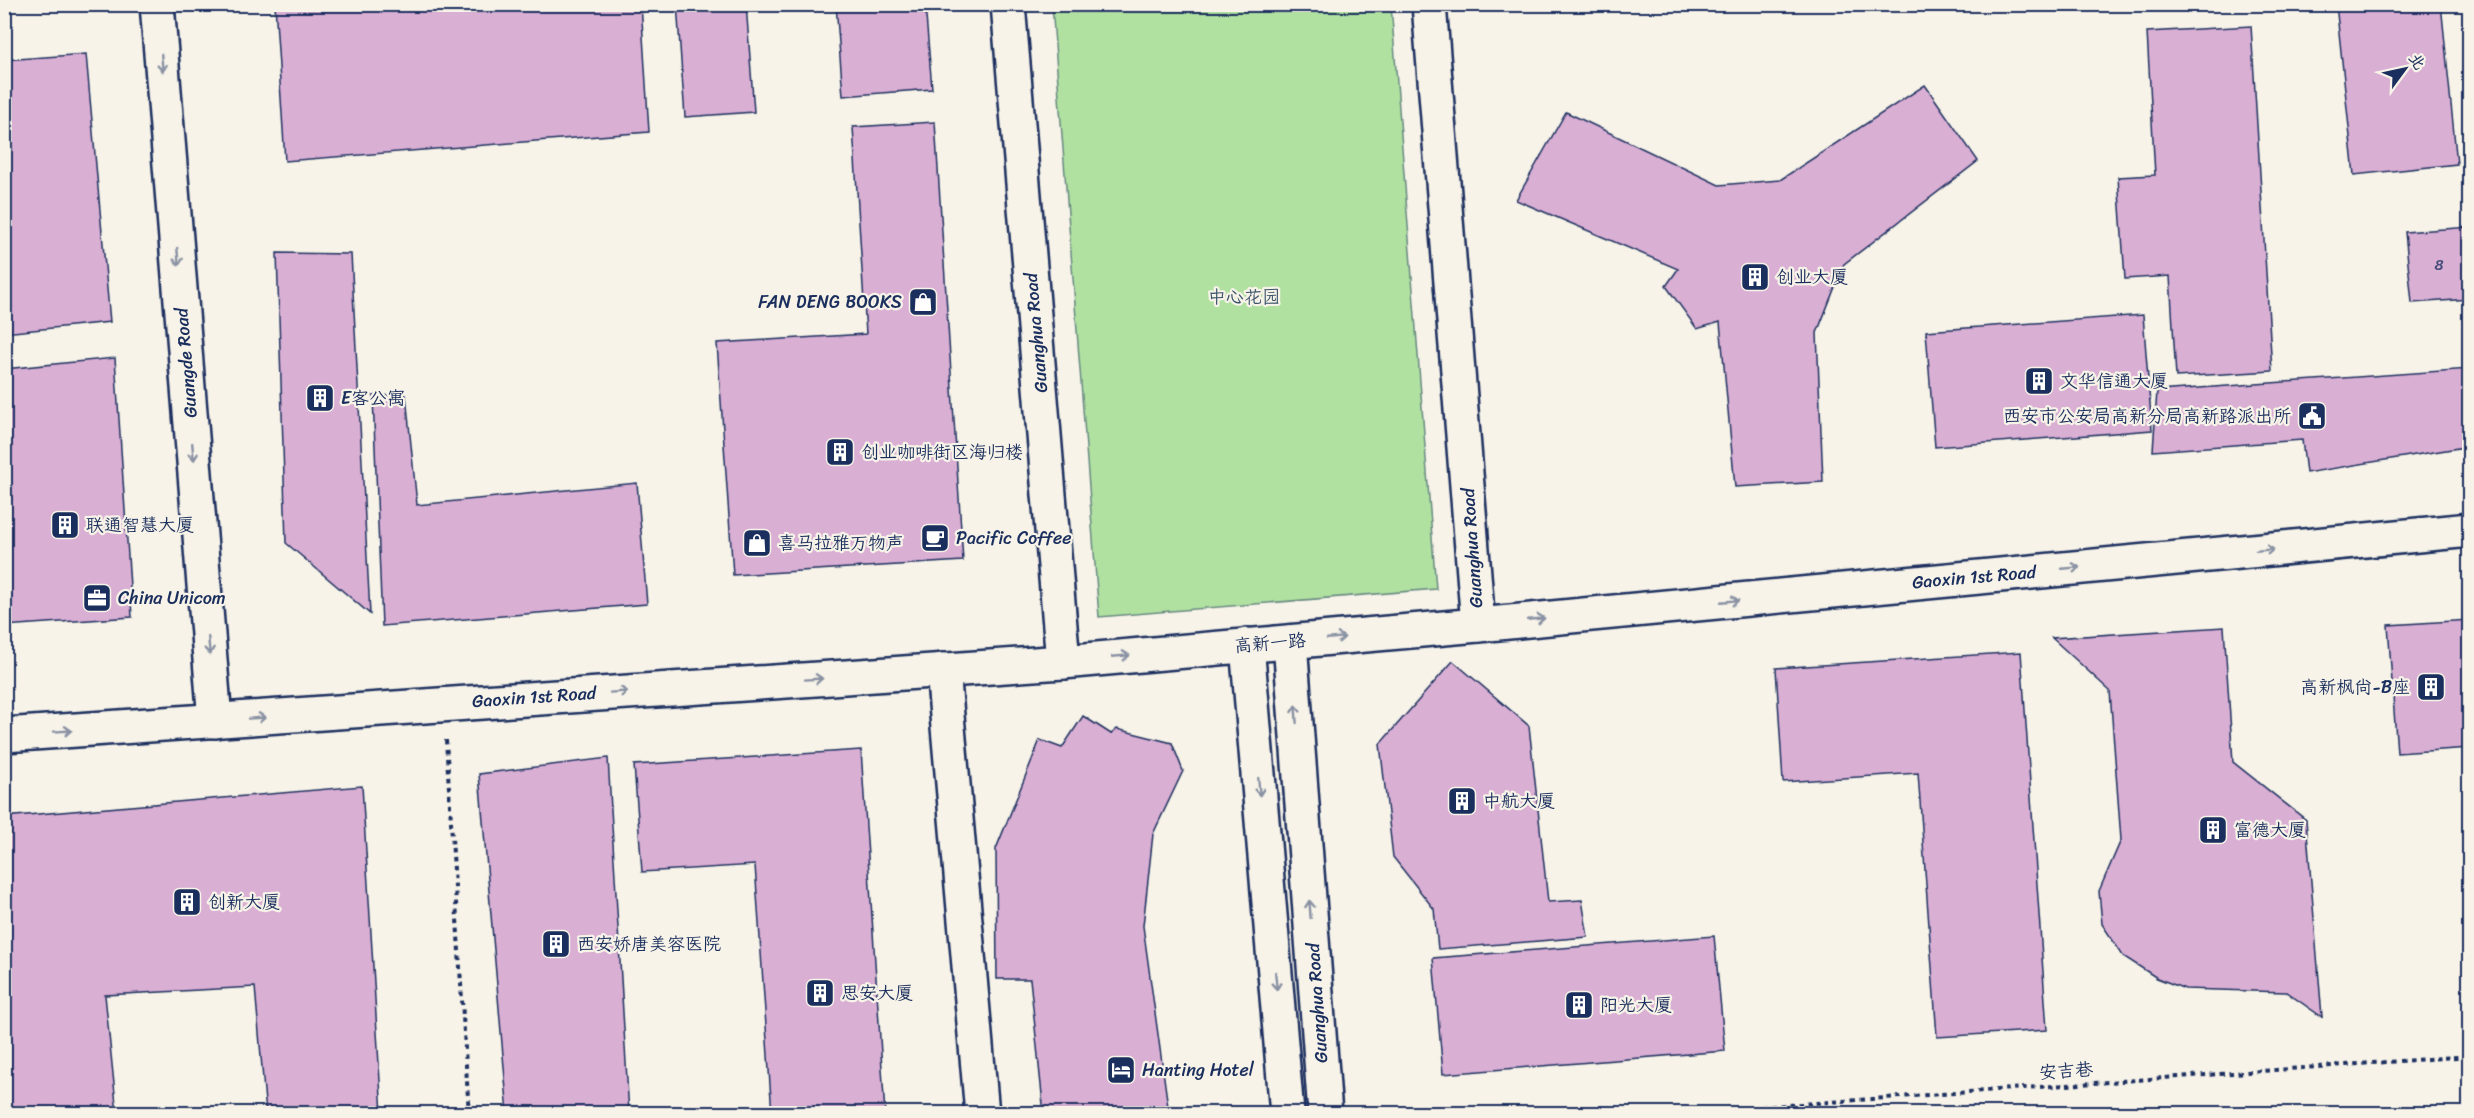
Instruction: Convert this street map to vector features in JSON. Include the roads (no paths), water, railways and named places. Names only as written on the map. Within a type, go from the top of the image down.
[{"type":"street","name":"Guangde Road","points":[[157,4],[215,721]]},
{"type":"street","name":"Guanghua Road","points":[[1008,4],[1063,662]]},
{"type":"street","name":"Guanghua Road","points":[[1429,4],[1478,625]]},
{"type":"street","name":"Gaoxin 1st Road","points":[[1478,625],[2469,530]]},
{"type":"street","name":"高新一路","points":[[1063,662],[1478,625]]},
{"type":"street","name":"Guanghua Road","points":[[1290,642],[1325,1113]]},
{"type":"street","points":[[1247,645],[1287,1113]]},
{"type":"street","name":"Gaoxin 1st Road","points":[[4,735],[1063,662]]},
{"type":"street","points":[[943,670],[981,1113]]},
{"type":"place","name":"创业大厦","points":[[1755,277]]},
{"type":"place","name":"FAN DENG BOOKS","points":[[923,302]]},
{"type":"place","name":"文华信通大厦","points":[[2039,381]]},
{"type":"place","name":"E客公寓","points":[[320,398]]},
{"type":"place","name":"西安市公安局高新分局高新路派出所","points":[[2312,416]]},
{"type":"place","name":"创业咖啡街区海归楼","points":[[840,452]]},
{"type":"place","name":"联通智慧大厦","points":[[65,525]]},
{"type":"place","name":"Pacific Coffee","points":[[935,538]]},
{"type":"place","name":"喜马拉雅万物声","points":[[757,543]]},
{"type":"place","name":"China Unicom","points":[[97,598]]},
{"type":"place","name":"高新枫尚-B座","points":[[2431,687]]},
{"type":"place","name":"中航大厦","points":[[1462,801]]},
{"type":"place","name":"富德大厦","points":[[2213,830]]},
{"type":"place","name":"创新大厦","points":[[187,902]]},
{"type":"place","name":"西安娇唐美容医院","points":[[556,944]]},
{"type":"place","name":"思安大厦","points":[[820,993]]},
{"type":"place","name":"阳光大厦","points":[[1579,1005]]},
{"type":"place","name":"Hanting Hotel","points":[[1121,1070]]},
{"type":"park label","name":"中心花园","points":[[1244,297]]}]
